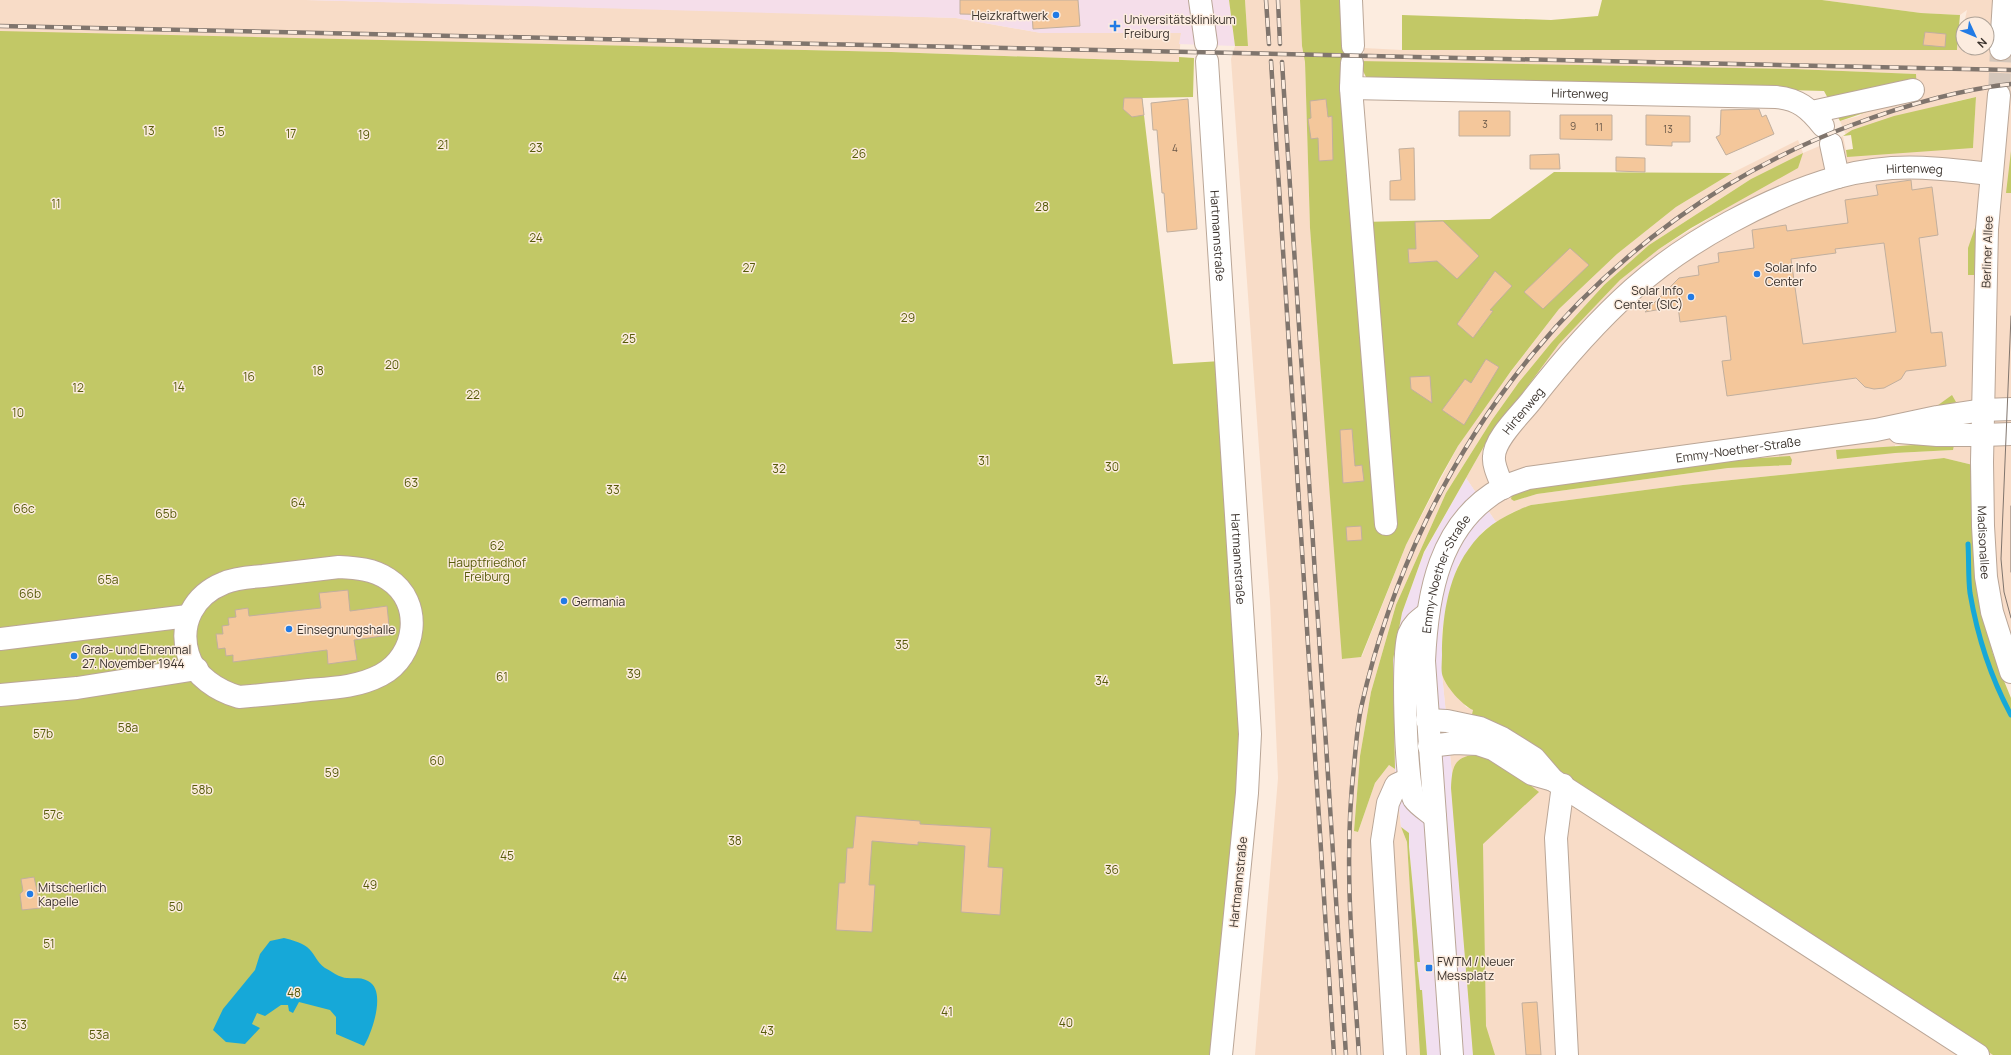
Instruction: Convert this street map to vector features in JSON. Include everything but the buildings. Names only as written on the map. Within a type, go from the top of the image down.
[{"type":"street","name":"Hartmannstraße","points":[[1200,0],[1207,52],[1250,734],[1248,793],[1222,1055]]},
{"type":"street","points":[[1351,0],[1351,88],[1386,524]]},
{"type":"street","points":[[2001,49],[2004,0]]},
{"type":"street","name":"Hirtenweg","points":[[1351,88],[1789,98],[1800,102],[1822,127]]},
{"type":"street","points":[[1838,177],[1822,127],[1913,90]]},
{"type":"street","name":"Berliner Allee","points":[[1984,410],[1987,229],[1999,95]]},
{"type":"street","name":"Hirtenweg","points":[[1504,488],[1494,458],[1497,444],[1541,388],[1591,330],[1634,288],[1693,244],[1760,206],[1838,177],[1880,168],[1907,166],[1925,166],[1992,174]]},
{"type":"street","name":"Emmy-Noether-Straße","points":[[1452,1055],[1424,661],[1427,614],[1442,558],[1455,530],[1476,507],[1504,488],[1528,478],[1876,430],[1943,416],[1984,410],[2011,409]]},
{"type":"street","name":"Madisonallee","points":[[1984,410],[1983,526],[1986,576],[1992,612],[2011,672]]},
{"type":"street","name":"Emmy-Noether-Straße","points":[[1876,430],[1937,435],[2011,434]]},
{"type":"street","points":[[339,567],[366,569],[389,579],[401,590],[411,609],[413,630],[407,646],[396,663],[381,675],[352,686],[239,696],[226,693],[213,686],[190,659],[186,648],[185,635],[188,616],[192,608],[210,590],[225,582],[339,567]]},
{"type":"street","points":[[1427,614],[1415,622],[1409,635],[1404,683],[1409,779],[1414,799],[1434,817]]},
{"type":"street","points":[[0,639],[188,616]]},
{"type":"street","points":[[0,696],[77,688],[197,669]]},
{"type":"street","points":[[1427,720],[1447,721],[1480,728],[1502,738],[1534,758],[1558,782],[1978,1055]]},
{"type":"street","points":[[1429,746],[1455,743],[1478,744],[1493,750],[1532,774],[1558,782]]},
{"type":"street","points":[[1395,1055],[1382,841],[1388,803],[1396,785],[1409,779]]},
{"type":"street","points":[[1558,782],[1556,838],[1567,1055]]},
{"type":"shaded area","points":[[0,0],[306,0],[811,13],[956,18],[1041,33],[1181,33],[1179,62],[891,52],[0,32]]},
{"type":"shaded area","name":"Universitätsklinikum Freiburg","points":[[306,0],[1229,0],[1235,46],[1179,44],[1181,33],[1041,33],[956,18]]},
{"type":"shaded area","points":[[1245,0],[1300,0],[1302,46],[1305,62],[1310,228],[1343,659],[1362,656],[1406,545],[1458,446],[1483,408],[1559,309],[1617,254],[1676,207],[1732,173],[1798,140],[1803,153],[1751,179],[1649,245],[1604,285],[1551,343],[1519,382],[1492,420],[1446,493],[1396,605],[1371,692],[1360,756],[1354,831],[1358,832],[1375,783],[1389,765],[1395,769],[1401,827],[1407,842],[1420,1055],[1255,1055],[1278,778],[1270,601],[1231,59],[1235,46],[1248,46]]},
{"type":"shaded area","points":[[1822,0],[2011,0],[2011,644],[2002,616],[1973,465],[1944,458],[1683,485],[1531,505],[1513,512],[1496,522],[1466,478],[1487,441],[1559,344],[1620,280],[1659,249],[1733,204],[1803,153],[1843,136],[1846,150],[1973,148],[1976,97],[1852,130],[1846,135],[1840,121],[1859,116],[1916,74],[1794,69],[1364,62],[1364,48],[1402,50],[1955,50],[1955,56],[1995,56],[1995,16],[1966,16],[1967,10],[1960,15],[1921,13]],"holes":[[[1895,445],[1953,450],[1895,453]],[[1792,460],[1791,465],[1728,468],[1537,494],[1514,501],[1512,494]]]},
{"type":"shaded area","points":[[1466,478],[1496,522],[1483,531],[1458,565],[1448,598],[1442,632],[1442,674],[1452,774],[1451,788],[1473,1055],[1427,1055],[1422,991],[1420,991],[1417,962],[1420,961],[1409,833],[1401,827],[1395,769],[1393,660],[1402,613],[1424,553]]},
{"type":"shaded area","points":[[1442,674],[1466,707],[1474,710],[1633,820],[1993,1055],[1473,1055],[1451,788],[1452,774]]},
{"type":"green space","points":[[1229,0],[1245,0],[1248,46],[1235,46]]},
{"type":"green space","points":[[1300,0],[1346,0],[1362,222],[1490,219],[1554,172],[1732,173],[1676,207],[1617,254],[1559,309],[1511,371],[1458,446],[1406,545],[1361,657],[1342,659],[1310,228],[1305,62],[1302,46]]},
{"type":"green space","points":[[1602,0],[1822,0],[1921,13],[1960,15],[1955,16],[1955,50],[1402,50],[1402,15],[1551,20],[1598,16]]},
{"type":"green space","name":"Hauptfriedhof Freiburg","points":[[0,31],[891,52],[1179,62],[1179,57],[1194,58],[1193,97],[1142,98],[1173,364],[1221,361],[1243,734],[1213,1055],[0,1055]]},
{"type":"green space","points":[[1358,61],[1794,69],[1916,74],[1917,95],[1840,121],[1824,91],[1367,79]]},
{"type":"green space","points":[[1976,97],[1973,148],[1847,157],[1846,150],[1853,149],[1851,135],[1843,136],[1852,130],[1894,116]]},
{"type":"green space","points":[[2011,151],[2011,193],[2006,193]]},
{"type":"green space","points":[[1803,153],[1798,168],[1691,228],[1659,249],[1620,280],[1559,344],[1487,441],[1424,552],[1402,613],[1393,660],[1395,769],[1389,765],[1375,783],[1358,832],[1354,831],[1360,756],[1371,692],[1396,605],[1446,493],[1492,420],[1519,382],[1551,343],[1604,285],[1649,245],[1751,179]]},
{"type":"green space","points":[[1977,222],[1975,275],[1968,275],[1968,248]]},
{"type":"green space","points":[[1952,395],[1956,402],[1950,405],[1934,408]]},
{"type":"green space","points":[[1946,443],[1954,445],[1953,450],[1895,453],[1837,459],[1836,450]]},
{"type":"green space","points":[[1790,456],[1792,460],[1791,465],[1728,468],[1537,494],[1514,501],[1511,499],[1512,494],[1532,487],[1730,460]]},
{"type":"green space","points":[[1944,458],[1973,465],[1984,616],[1993,654],[2011,698],[2011,1055],[1993,1055],[1633,820],[1471,719],[1473,710],[1454,695],[1442,674],[1442,642],[1447,601],[1455,574],[1461,561],[1474,542],[1488,528],[1504,517],[1531,505],[1683,485]]},
{"type":"green space","points":[[1474,755],[1500,764],[1516,774],[1539,792],[1483,844],[1486,1026],[1495,1055],[1473,1055],[1451,788],[1452,775],[1455,765],[1462,758]]},
{"type":"green space","points":[[1401,827],[1409,833],[1420,962],[1417,962],[1420,990],[1422,990],[1427,1055],[1420,1055],[1407,842]]},
{"type":"water","points":[[284,938],[299,942],[307,947],[322,966],[341,977],[363,979],[374,986],[377,993],[376,1012],[371,1032],[364,1046],[336,1034],[336,1017],[330,1010],[299,1002],[293,1013],[289,1011],[288,1005],[281,1005],[265,1016],[257,1013],[252,1024],[260,1028],[245,1044],[226,1042],[213,1030],[223,1009],[255,970],[260,954],[270,941]]},
{"type":"waterway","points":[[1968,544],[1970,593],[1981,640],[1991,671],[2011,715]]},
{"type":"tunnel","points":[[1999,95],[2001,49]]},
{"type":"tram line","points":[[2011,316],[2001,559],[2004,592],[2011,618]]},
{"type":"tram line","points":[[2011,506],[2011,572]]},
{"type":"railway","points":[[1266,0],[1269,44]]},
{"type":"railway","points":[[1278,0],[1280,44]]},
{"type":"railway","points":[[0,26],[2011,70]]},
{"type":"railway","points":[[1271,61],[1334,1055]]},
{"type":"railway","points":[[1282,62],[1346,1055]]},
{"type":"railway","points":[[1359,1055],[1350,910],[1349,838],[1351,802],[1361,708],[1389,611],[1427,519],[1475,433],[1533,354],[1600,282],[1676,219],[1760,167],[1852,125],[1891,111],[1930,100],[1971,90],[2011,84]]},
{"type":"place","name":"Heizkraftwerk","points":[[1056,15]]},
{"type":"place","name":"Universitätsklinikum Freiburg","points":[[1115,26]]},
{"type":"place","name":"Solar Info Center","points":[[1757,274]]},
{"type":"place","name":"Solar Info Center (SIC)","points":[[1691,297]]},
{"type":"place","name":"Germania","points":[[564,601]]},
{"type":"place","name":"Einsegnungshalle","points":[[289,629]]},
{"type":"place","name":"Grab- und Ehrenmal 27. November 1944","points":[[74,656]]},
{"type":"place","name":"Mitscherlich Kapelle","points":[[30,894]]},
{"type":"place","name":"FWTM / Neuer Messplatz","points":[[1429,968]]},
{"type":"park label","name":"13","points":[[149,130]]},
{"type":"park label","name":"15","points":[[219,131]]},
{"type":"park label","name":"17","points":[[291,133]]},
{"type":"park label","name":"19","points":[[364,134]]},
{"type":"park label","name":"21","points":[[443,144]]},
{"type":"park label","name":"23","points":[[536,147]]},
{"type":"park label","name":"26","points":[[859,153]]},
{"type":"park label","name":"11","points":[[56,203]]},
{"type":"park label","name":"28","points":[[1042,206]]},
{"type":"park label","name":"24","points":[[536,237]]},
{"type":"park label","name":"27","points":[[749,267]]},
{"type":"park label","name":"29","points":[[908,317]]},
{"type":"park label","name":"25","points":[[629,338]]},
{"type":"park label","name":"20","points":[[392,364]]},
{"type":"park label","name":"18","points":[[318,370]]},
{"type":"park label","name":"16","points":[[249,376]]},
{"type":"park label","name":"14","points":[[179,386]]},
{"type":"park label","name":"12","points":[[78,387]]},
{"type":"park label","name":"22","points":[[473,394]]},
{"type":"park label","name":"10","points":[[18,412]]},
{"type":"park label","name":"31","points":[[984,460]]},
{"type":"park label","name":"30","points":[[1112,466]]},
{"type":"park label","name":"32","points":[[779,468]]},
{"type":"park label","name":"63","points":[[411,482]]},
{"type":"park label","name":"33","points":[[613,489]]},
{"type":"park label","name":"64","points":[[298,502]]},
{"type":"park label","name":"66c","points":[[24,508]]},
{"type":"park label","name":"65b","points":[[166,513]]},
{"type":"park label","name":"62","points":[[497,545]]},
{"type":"park label","name":"65a","points":[[108,579]]},
{"type":"park label","name":"66b","points":[[30,593]]},
{"type":"park label","name":"35","points":[[902,644]]},
{"type":"park label","name":"39","points":[[634,673]]},
{"type":"park label","name":"61","points":[[502,676]]},
{"type":"park label","name":"34","points":[[1102,680]]},
{"type":"park label","name":"58a","points":[[128,727]]},
{"type":"park label","name":"57b","points":[[43,733]]},
{"type":"park label","name":"60","points":[[437,760]]},
{"type":"park label","name":"59","points":[[332,772]]},
{"type":"park label","name":"58b","points":[[202,789]]},
{"type":"park label","name":"57c","points":[[53,814]]},
{"type":"park label","name":"38","points":[[735,840]]},
{"type":"park label","name":"45","points":[[507,855]]},
{"type":"park label","name":"36","points":[[1112,869]]},
{"type":"park label","name":"49","points":[[370,884]]},
{"type":"park label","name":"50","points":[[176,906]]},
{"type":"park label","name":"51","points":[[49,943]]},
{"type":"park label","name":"44","points":[[620,976]]},
{"type":"park label","name":"48","points":[[294,992]]},
{"type":"park label","name":"41","points":[[947,1011]]},
{"type":"park label","name":"40","points":[[1066,1022]]},
{"type":"park label","name":"53","points":[[20,1024]]},
{"type":"park label","name":"43","points":[[767,1030]]},
{"type":"park label","name":"53a","points":[[99,1034]]}]
